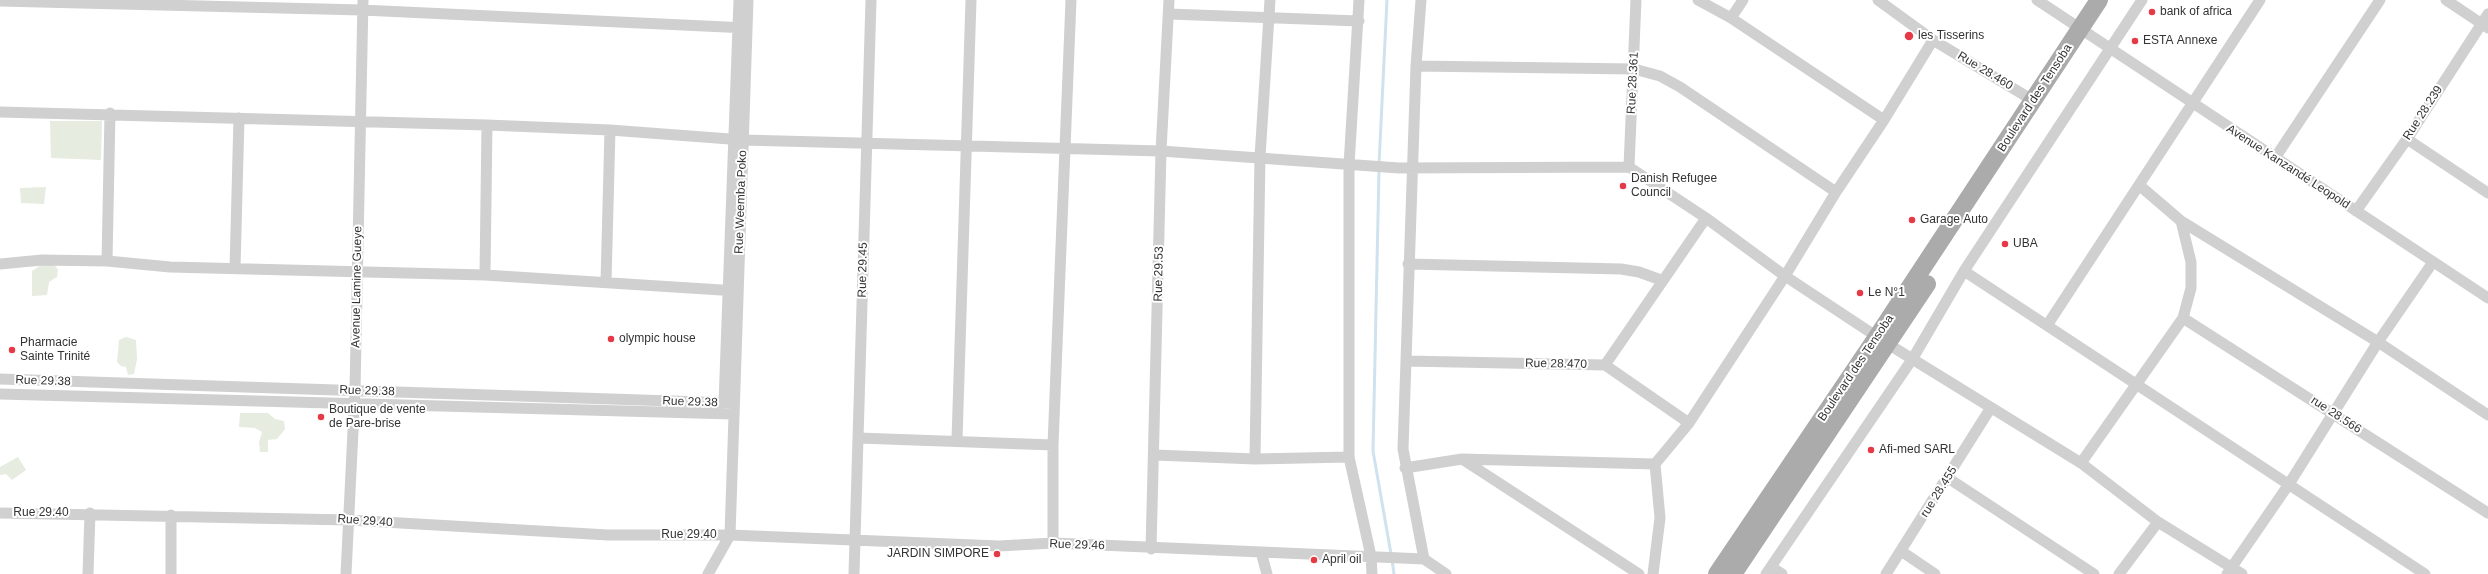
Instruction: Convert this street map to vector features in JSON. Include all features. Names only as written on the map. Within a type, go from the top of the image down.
[{"type":"main road","name":"Boulevard des Tensoba","points":[[1717,574],[1882,340],[2084,32],[2099,0]]},
{"type":"main road","name":"Boulevard des Tensoba","points":[[1733,574],[2034,100],[2084,32],[2112,0]]},
{"type":"street","name":"Rue Weemba Poko","points":[[730,535],[730,407],[742,28],[739,0]]},
{"type":"street","name":"Rue Weemba Poko","points":[[742,28],[748,0]]},
{"type":"street","name":"Rue 29.45","points":[[854,574],[871,0]]},
{"type":"street","points":[[957,440],[971,0]]},
{"type":"street","points":[[1053,543],[1053,445],[1071,0]]},
{"type":"street","name":"Rue 29.53","points":[[1151,549],[1155,455],[1161,151],[1169,0]]},
{"type":"street","points":[[1255,459],[1260,157],[1270,0]]},
{"type":"street","points":[[1359,0],[1353,165],[1349,457],[1371,556],[1372,574]]},
{"type":"street","points":[[1421,0],[1416,66],[1408,264],[1403,449],[1405,468],[1424,559],[1446,574]]},
{"type":"street","name":"Rue 28.361","points":[[1629,166],[1636,0]]},
{"type":"street","points":[[1698,0],[1731,18],[1884,120]]},
{"type":"street","points":[[1731,18],[1743,0]]},
{"type":"street","name":"Rue 28.460","points":[[1878,0],[1933,40],[2034,100]]},
{"type":"street","name":"Avenue Kanzandé Leopold","points":[[2037,0],[2488,298]]},
{"type":"street","points":[[1782,574],[1769,570],[1913,358],[1964,271],[2142,0]]},
{"type":"street","points":[[2048,324],[2260,0]]},
{"type":"street","points":[[2275,158],[2380,0]]},
{"type":"street","points":[[2446,0],[2486,22]]},
{"type":"street","points":[[0,1],[363,5],[742,28]]},
{"type":"street","name":"Avenue Lamine Gueye","points":[[346,574],[355,390],[363,5]]},
{"type":"street","points":[[1169,14],[1359,21]]},
{"type":"street","name":"Rue 28.239","points":[[2356,211],[2407,139],[2486,22]]},
{"type":"street","points":[[1653,574],[1660,518],[1655,464],[1689,422],[1785,276],[1836,192],[1884,120],[1933,40]]},
{"type":"street","points":[[1416,66],[1634,69],[1660,76],[1680,87],[1836,192]]},
{"type":"street","points":[[0,112],[110,113],[487,125],[610,130],[738,140],[1161,151],[1399,168],[1629,166],[1706,218],[1785,276],[1990,409],[2081,463],[2158,522],[2229,570],[2242,574]]},
{"type":"street","points":[[107,261],[110,113]]},
{"type":"street","points":[[235,268],[239,118]]},
{"type":"street","points":[[485,275],[487,125]]},
{"type":"street","points":[[606,282],[610,130]]},
{"type":"street","points":[[2407,139],[2488,193]]},
{"type":"street","points":[[2139,185],[2181,221],[2378,342],[2488,414]]},
{"type":"street","points":[[1604,365],[1661,280],[1706,218]]},
{"type":"street","points":[[2081,463],[2183,318],[2191,288],[2191,262],[2181,221]]},
{"type":"street","points":[[0,264],[42,260],[107,261],[170,267],[485,275],[733,290]]},
{"type":"street","points":[[2229,570],[2289,484],[2378,342],[2433,262]]},
{"type":"street","points":[[1408,264],[1621,269],[1639,272],[1661,280]]},
{"type":"street","points":[[1964,271],[2048,324],[2425,574]]},
{"type":"street","name":"rue 28.566","points":[[2183,318],[2488,513]]},
{"type":"street","name":"Rue 28.470","points":[[1406,361],[1604,365],[1689,422]]},
{"type":"street","name":"Rue 29.38","points":[[0,379],[355,390],[730,407]]},
{"type":"street","points":[[0,394],[354,404],[730,407]]},
{"type":"street","name":"rue 28.455","points":[[1886,574],[1948,478],[1990,409]]},
{"type":"street","points":[[859,438],[957,440],[1053,445]]},
{"type":"street","points":[[1155,455],[1255,459],[1349,457]]},
{"type":"street","points":[[1405,468],[1462,459],[1655,464]]},
{"type":"street","points":[[1462,459],[1639,574]]},
{"type":"street","points":[[1948,478],[2094,574]]},
{"type":"street","name":"Rue 29.40","points":[[0,512],[349,520],[608,535],[730,535]]},
{"type":"street","points":[[88,574],[90,513]]},
{"type":"street","points":[[171,515],[172,574]]},
{"type":"street","points":[[2119,574],[2158,522]]},
{"type":"street","points":[[708,574],[730,535]]},
{"type":"street","name":"Rue 29.46","points":[[730,535],[998,546],[1053,543],[1151,549],[1424,559]]},
{"type":"street","points":[[1901,551],[1935,574]]},
{"type":"street","points":[[1261,552],[1267,574]]},
{"type":"shaded area","points":[[50,121],[102,121],[101,160],[51,158]]},
{"type":"shaded area","points":[[46,187],[44,204],[21,203],[20,188]]},
{"type":"shaded area","points":[[53,263],[58,270],[57,277],[49,282],[47,295],[32,296],[32,271],[41,265]]},
{"type":"shaded area","points":[[126,337],[136,340],[137,359],[134,374],[128,375],[126,367],[121,366],[117,362],[119,340]]},
{"type":"shaded area","points":[[240,413],[268,413],[275,419],[284,421],[285,429],[277,439],[268,440],[268,452],[260,452],[259,442],[262,432],[255,428],[239,427]]},
{"type":"shaded area","points":[[18,457],[26,470],[12,480],[6,474],[0,475],[0,467]]},
{"type":"waterway","points":[[1379,164],[1387,0]]},
{"type":"waterway","points":[[1379,170],[1373,451],[1391,554]]},
{"type":"waterway","points":[[1392,560],[1394,574]]},
{"type":"place","name":"bank of africa","points":[[2152,12]]},
{"type":"place","name":"les Tisserins","points":[[1909,36]]},
{"type":"place","name":"ESTA Annexe","points":[[2135,41]]},
{"type":"place","name":"Danish Refugee Council","points":[[1623,186]]},
{"type":"place","name":"Garage Auto","points":[[1912,220]]},
{"type":"place","name":"UBA","points":[[2005,244]]},
{"type":"place","name":"Le N°1","points":[[1860,293]]},
{"type":"place","name":"olympic house","points":[[611,339]]},
{"type":"place","name":"Pharmacie Sainte Trinité","points":[[12,350]]},
{"type":"place","name":"Boutique de vente de Pare-brise","points":[[321,417]]},
{"type":"place","name":"Afi-med SARL","points":[[1871,450]]},
{"type":"place","name":"JARDIN SIMPORE","points":[[997,554]]},
{"type":"place","name":"April oil","points":[[1314,560]]}]
